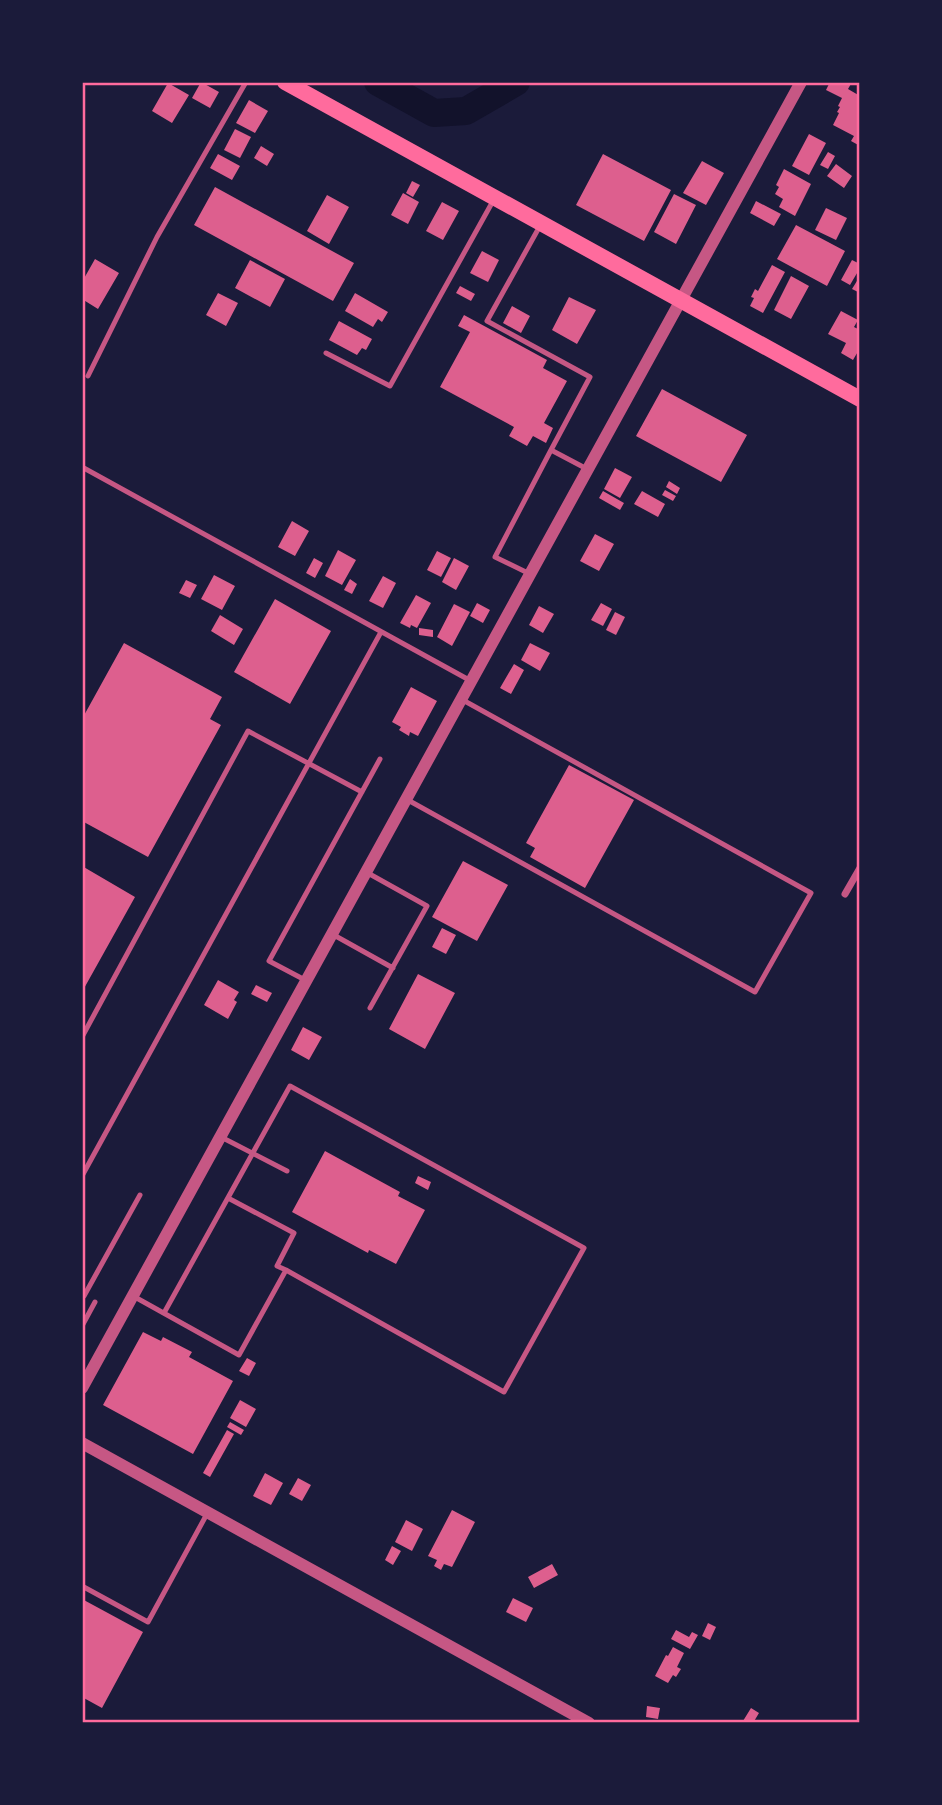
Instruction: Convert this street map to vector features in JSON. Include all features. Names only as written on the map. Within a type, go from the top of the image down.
[{"type":"highway","points":[[285,82],[860,399]]},
{"type":"street","points":[[82,1388],[800,82]]},
{"type":"street","points":[[845,894],[860,868]]},
{"type":"street","points":[[82,1443],[589,1723]]},
{"type":"lane","points":[[88,376],[157,237],[246,82]]},
{"type":"lane","points":[[326,353],[390,386],[495,198]]},
{"type":"lane","points":[[530,574],[495,557],[590,377],[487,321],[541,224]]},
{"type":"lane","points":[[551,450],[588,470]]},
{"type":"lane","points":[[82,467],[471,681]]},
{"type":"lane","points":[[82,1176],[381,632]]},
{"type":"lane","points":[[406,799],[755,992],[805,904],[811,892],[461,699]]},
{"type":"lane","points":[[82,1037],[248,731],[362,792]]},
{"type":"lane","points":[[307,981],[270,961],[380,759]]},
{"type":"lane","points":[[366,872],[427,906],[370,1008]]},
{"type":"lane","points":[[332,934],[393,968]]},
{"type":"lane","points":[[164,1313],[290,1086],[584,1248],[504,1392],[277,1266],[294,1233],[228,1198]]},
{"type":"lane","points":[[220,1137],[286,1171]]},
{"type":"lane","points":[[84,1296],[140,1195]]},
{"type":"lane","points":[[133,1296],[239,1355],[286,1270]]},
{"type":"lane","points":[[82,1326],[95,1302]]},
{"type":"lane","points":[[82,1586],[148,1622],[208,1512]]},
{"type":"building","points":[[201,82],[219,92],[210,108],[192,98]]},
{"type":"building","points":[[830,82],[852,82],[848,89],[860,96],[860,146],[851,141],[854,136],[833,125],[842,98],[826,90]]},
{"type":"building","points":[[168,83],[189,95],[172,123],[152,111]]},
{"type":"building","points":[[249,100],[268,111],[255,133],[236,123]]},
{"type":"building","points":[[235,129],[251,137],[240,158],[224,150]]},
{"type":"building","points":[[809,134],[826,143],[809,175],[792,166]]},
{"type":"building","points":[[261,146],[274,154],[267,166],[254,158]]},
{"type":"building","points":[[828,152],[835,156],[828,169],[820,165]]},
{"type":"building","points":[[218,154],[240,166],[232,180],[210,168]]},
{"type":"building","points":[[603,154],[671,190],[644,241],[576,205]]},
{"type":"building","points":[[702,161],[724,173],[706,205],[683,193]]},
{"type":"building","points":[[836,164],[852,176],[844,188],[827,176]]},
{"type":"building","points":[[784,169],[811,184],[795,216],[779,207],[783,199],[775,194],[779,187],[776,185]]},
{"type":"building","points":[[412,181],[420,185],[413,197],[406,193]]},
{"type":"building","points":[[215,187],[354,263],[333,301],[194,225]]},
{"type":"building","points":[[403,193],[419,202],[408,224],[391,215]]},
{"type":"building","points":[[674,194],[696,205],[676,244],[654,232]]},
{"type":"building","points":[[327,195],[349,207],[329,244],[307,231]]},
{"type":"building","points":[[756,201],[781,214],[774,226],[750,213]]},
{"type":"building","points":[[442,202],[459,211],[443,240],[426,231]]},
{"type":"building","points":[[826,208],[847,218],[836,240],[815,230]]},
{"type":"building","points":[[796,225],[845,251],[827,286],[777,259]]},
{"type":"building","points":[[482,251],[499,260],[488,282],[470,273]]},
{"type":"building","points":[[95,259],[119,273],[98,309],[82,299],[82,282]]},
{"type":"building","points":[[250,260],[285,279],[270,307],[235,288]]},
{"type":"building","points":[[852,260],[860,264],[860,268],[850,285],[841,280]]},
{"type":"building","points":[[772,265],[785,272],[763,313],[750,306],[754,298],[751,297],[755,289],[758,291]]},
{"type":"building","points":[[791,276],[809,286],[791,319],[774,310]]},
{"type":"building","points":[[860,276],[860,293],[852,289]]},
{"type":"building","points":[[460,286],[475,294],[471,301],[456,293]]},
{"type":"building","points":[[218,293],[238,303],[226,326],[206,315]]},
{"type":"building","points":[[355,293],[388,312],[382,322],[378,319],[373,327],[345,311]]},
{"type":"building","points":[[569,297],[596,310],[577,344],[552,330]]},
{"type":"building","points":[[512,306],[530,316],[521,333],[503,323]]},
{"type":"building","points":[[841,311],[858,320],[854,327],[860,330],[860,348],[853,360],[841,353],[846,343],[828,334]]},
{"type":"building","points":[[464,315],[547,360],[543,368],[567,381],[544,423],[553,428],[546,443],[533,436],[527,446],[509,436],[514,427],[440,387],[470,332],[458,326]]},
{"type":"building","points":[[339,321],[372,339],[366,350],[362,348],[357,355],[329,340]]},
{"type":"building","points":[[662,389],[747,435],[721,482],[636,436]]},
{"type":"building","points":[[615,468],[632,477],[620,498],[604,489]]},
{"type":"building","points":[[669,481],[680,488],[677,494],[666,487]]},
{"type":"building","points":[[665,490],[676,496],[673,501],[662,495]]},
{"type":"building","points":[[603,491],[624,503],[620,510],[599,498]]},
{"type":"building","points":[[642,491],[665,504],[658,517],[634,504]]},
{"type":"building","points":[[292,521],[309,531],[295,556],[278,547]]},
{"type":"building","points":[[595,534],[614,544],[599,571],[580,561]]},
{"type":"building","points":[[338,550],[356,560],[342,585],[325,576]]},
{"type":"building","points":[[437,551],[451,558],[441,577],[427,570]]},
{"type":"building","points":[[314,558],[323,563],[315,578],[306,573]]},
{"type":"building","points":[[454,558],[469,566],[456,590],[442,582]]},
{"type":"building","points":[[214,575],[235,586],[222,610],[201,599]]},
{"type":"building","points":[[383,576],[396,583],[383,608],[369,601]]},
{"type":"building","points":[[350,579],[357,584],[352,594],[344,590]]},
{"type":"building","points":[[186,580],[197,585],[190,598],[179,593]]},
{"type":"building","points":[[416,595],[431,603],[417,628],[411,625],[410,628],[400,623]]},
{"type":"building","points":[[275,599],[331,631],[290,704],[234,672]]},
{"type":"building","points":[[477,603],[490,610],[483,623],[470,616]]},
{"type":"building","points":[[601,603],[612,609],[603,626],[591,620]]},
{"type":"building","points":[[454,604],[470,612],[452,646],[437,637]]},
{"type":"building","points":[[539,606],[554,614],[543,633],[529,625]]},
{"type":"building","points":[[615,612],[625,617],[616,635],[606,630]]},
{"type":"building","points":[[220,615],[243,629],[234,645],[211,631]]},
{"type":"building","points":[[419,628],[433,630],[433,637],[419,635]]},
{"type":"building","points":[[124,643],[222,697],[210,719],[221,725],[148,857],[82,821],[82,719]]},
{"type":"building","points":[[530,643],[550,653],[540,671],[521,660]]},
{"type":"building","points":[[514,664],[524,670],[511,694],[500,688]]},
{"type":"building","points":[[411,687],[437,701],[418,736],[410,732],[409,736],[392,722]]},
{"type":"building","points":[[569,765],[634,800],[585,888],[530,857],[535,848],[526,843]]},
{"type":"building","points":[[463,861],[508,885],[477,941],[432,917]]},
{"type":"building","points":[[82,866],[135,897],[82,992]]},
{"type":"building","points":[[442,928],[456,935],[446,954],[432,947]]},
{"type":"building","points":[[418,974],[455,993],[425,1049],[389,1029]]},
{"type":"building","points":[[218,980],[239,992],[228,1019],[204,1005]]},
{"type":"building","points":[[256,985],[272,993],[267,1002],[251,994]]},
{"type":"building","points":[[303,1027],[322,1037],[309,1060],[291,1050]]},
{"type":"building","points":[[325,1151],[400,1192],[398,1196],[425,1210],[396,1264],[369,1250],[368,1253],[292,1212]]},
{"type":"building","points":[[418,1176],[431,1182],[428,1190],[415,1183]]},
{"type":"building","points":[[143,1332],[161,1341],[163,1337],[192,1352],[189,1357],[233,1381],[193,1454],[103,1405]]},
{"type":"building","points":[[247,1358],[256,1363],[249,1376],[239,1371]]},
{"type":"building","points":[[240,1400],[256,1409],[246,1427],[230,1418]]},
{"type":"building","points":[[230,1422],[244,1430],[241,1435],[227,1427]]},
{"type":"building","points":[[227,1430],[234,1434],[210,1477],[203,1473]]},
{"type":"building","points":[[265,1473],[283,1483],[271,1505],[253,1496]]},
{"type":"building","points":[[298,1478],[311,1485],[302,1501],[289,1494]]},
{"type":"building","points":[[452,1510],[475,1522],[452,1567],[444,1564],[441,1570],[434,1566],[437,1560],[428,1556]]},
{"type":"building","points":[[406,1520],[423,1529],[412,1551],[395,1542]]},
{"type":"building","points":[[392,1546],[401,1551],[393,1565],[385,1560]]},
{"type":"building","points":[[552,1564],[558,1575],[534,1588],[528,1577]]},
{"type":"building","points":[[513,1598],[533,1608],[526,1622],[506,1612]]},
{"type":"building","points":[[82,1599],[143,1632],[102,1708],[82,1697]]},
{"type":"building","points":[[708,1623],[716,1627],[710,1640],[702,1636]]},
{"type":"building","points":[[676,1630],[689,1637],[692,1632],[698,1635],[690,1649],[671,1639]]},
{"type":"building","points":[[673,1647],[684,1653],[677,1667],[681,1669],[668,1683],[655,1676]]},
{"type":"building","points":[[647,1706],[660,1708],[658,1719],[646,1717]]},
{"type":"building","points":[[751,1708],[759,1713],[753,1723],[745,1723],[743,1721]]},
{"type":"waterway","points":[[378,82],[434,113],[466,111],[516,82]]}]
